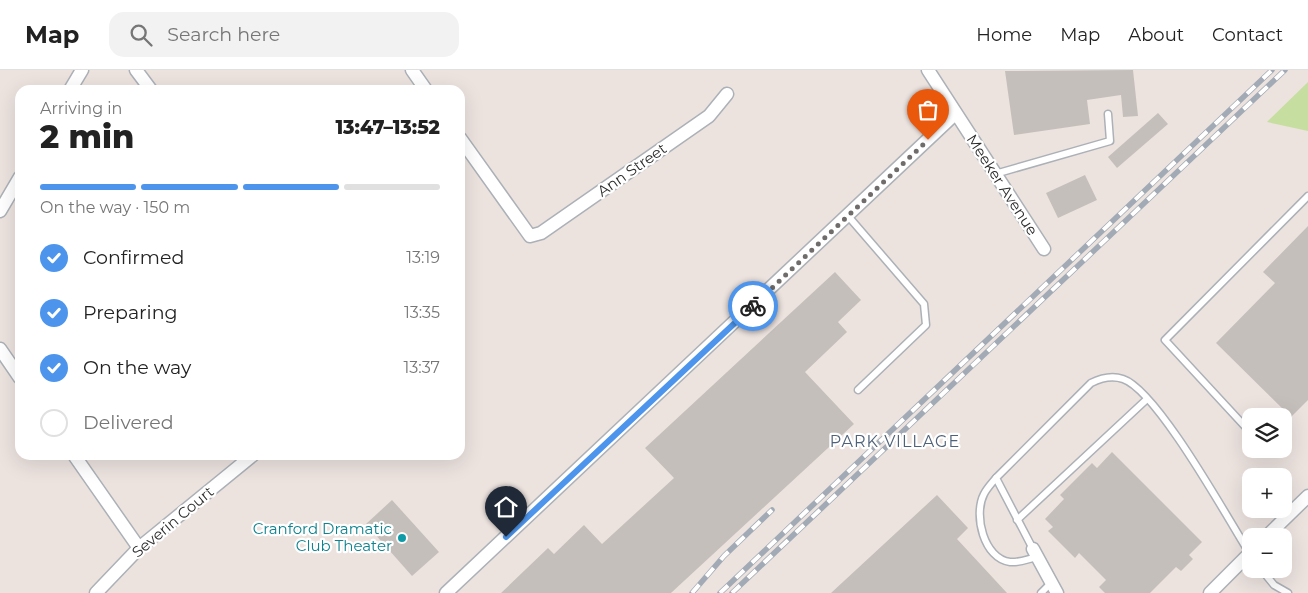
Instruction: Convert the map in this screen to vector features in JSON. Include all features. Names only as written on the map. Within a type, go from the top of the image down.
[{"type":"street","points":[[73,85],[82,70]]},
{"type":"street","points":[[136,70],[147,85]]},
{"type":"street","points":[[412,70],[422,85]]},
{"type":"street","name":"Meeker Avenue","points":[[928,70],[1044,249]]},
{"type":"street","name":"Ann Street","points":[[465,145],[530,236],[541,233],[709,116],[727,94]]},
{"type":"street","points":[[446,593],[955,114]]},
{"type":"street","points":[[0,212],[15,186]]},
{"type":"street","points":[[0,349],[15,371]]},
{"type":"street","points":[[77,460],[139,548]]},
{"type":"street","name":"Severin Court","points":[[96,593],[139,548],[247,460]]},
{"type":"street","points":[[1275,528],[1308,496]]},
{"type":"street","points":[[1035,553],[1054,588]]},
{"type":"street","points":[[1210,593],[1242,562]]},
{"type":"lane","points":[[995,174],[1110,141],[1108,114]]},
{"type":"lane","points":[[1242,423],[1166,340],[1308,196]]},
{"type":"lane","points":[[848,216],[924,304],[926,325],[858,390]]},
{"type":"lane","points":[[996,478],[1035,553],[1018,562],[1008,562],[995,556],[988,546],[980,515],[983,495],[996,478],[1090,383],[1101,378],[1124,379],[1137,387],[1170,425],[1242,539]]},
{"type":"lane","points":[[1018,520],[1147,398]]},
{"type":"lane","points":[[1269,578],[1274,585],[1288,593]]},
{"type":"lane","points":[[1041,593],[1054,588]]},
{"type":"green space","points":[[1308,82],[1308,131],[1267,122]]},
{"type":"building","points":[[1133,70],[1138,116],[1123,117],[1121,95],[1087,100],[1090,124],[1014,135],[1005,71]]},
{"type":"building","points":[[1158,113],[1168,124],[1117,168],[1108,157]]},
{"type":"building","points":[[1085,175],[1097,200],[1058,218],[1046,193]]},
{"type":"building","points":[[1308,226],[1308,400],[1292,416],[1292,408],[1282,408],[1216,343],[1275,283],[1263,272]]},
{"type":"building","points":[[835,272],[861,300],[838,322],[847,332],[805,372],[854,424],[671,593],[501,593],[548,548],[554,554],[584,525],[602,544],[674,478],[645,448]]},
{"type":"building","points":[[1112,452],[1202,542],[1189,555],[1193,559],[1181,571],[1176,567],[1150,593],[1105,593],[1099,587],[1106,580],[1079,553],[1075,558],[1048,531],[1053,527],[1045,519],[1064,499],[1060,495],[1092,463],[1097,468]]},
{"type":"building","points":[[937,495],[968,528],[957,539],[1007,593],[831,593]]},
{"type":"building","name":"Cranford Dramatic Club Theater","points":[[392,500],[439,552],[412,576],[366,524]]},
{"type":"railway","points":[[720,593],[1272,70]]},
{"type":"railway","points":[[732,593],[1285,70]]},
{"type":"railway","points":[[692,593],[724,556],[772,510]]},
{"type":"way so far","points":[[753,306],[928,140]]},
{"type":"place","name":"Cranford Dramatic Club Theater","points":[[402,538]]},
{"type":"district","name":"PARK VILLAGE","points":[[895,441]]},
{"type":"route","points":[[506,537],[753,306]]}]
